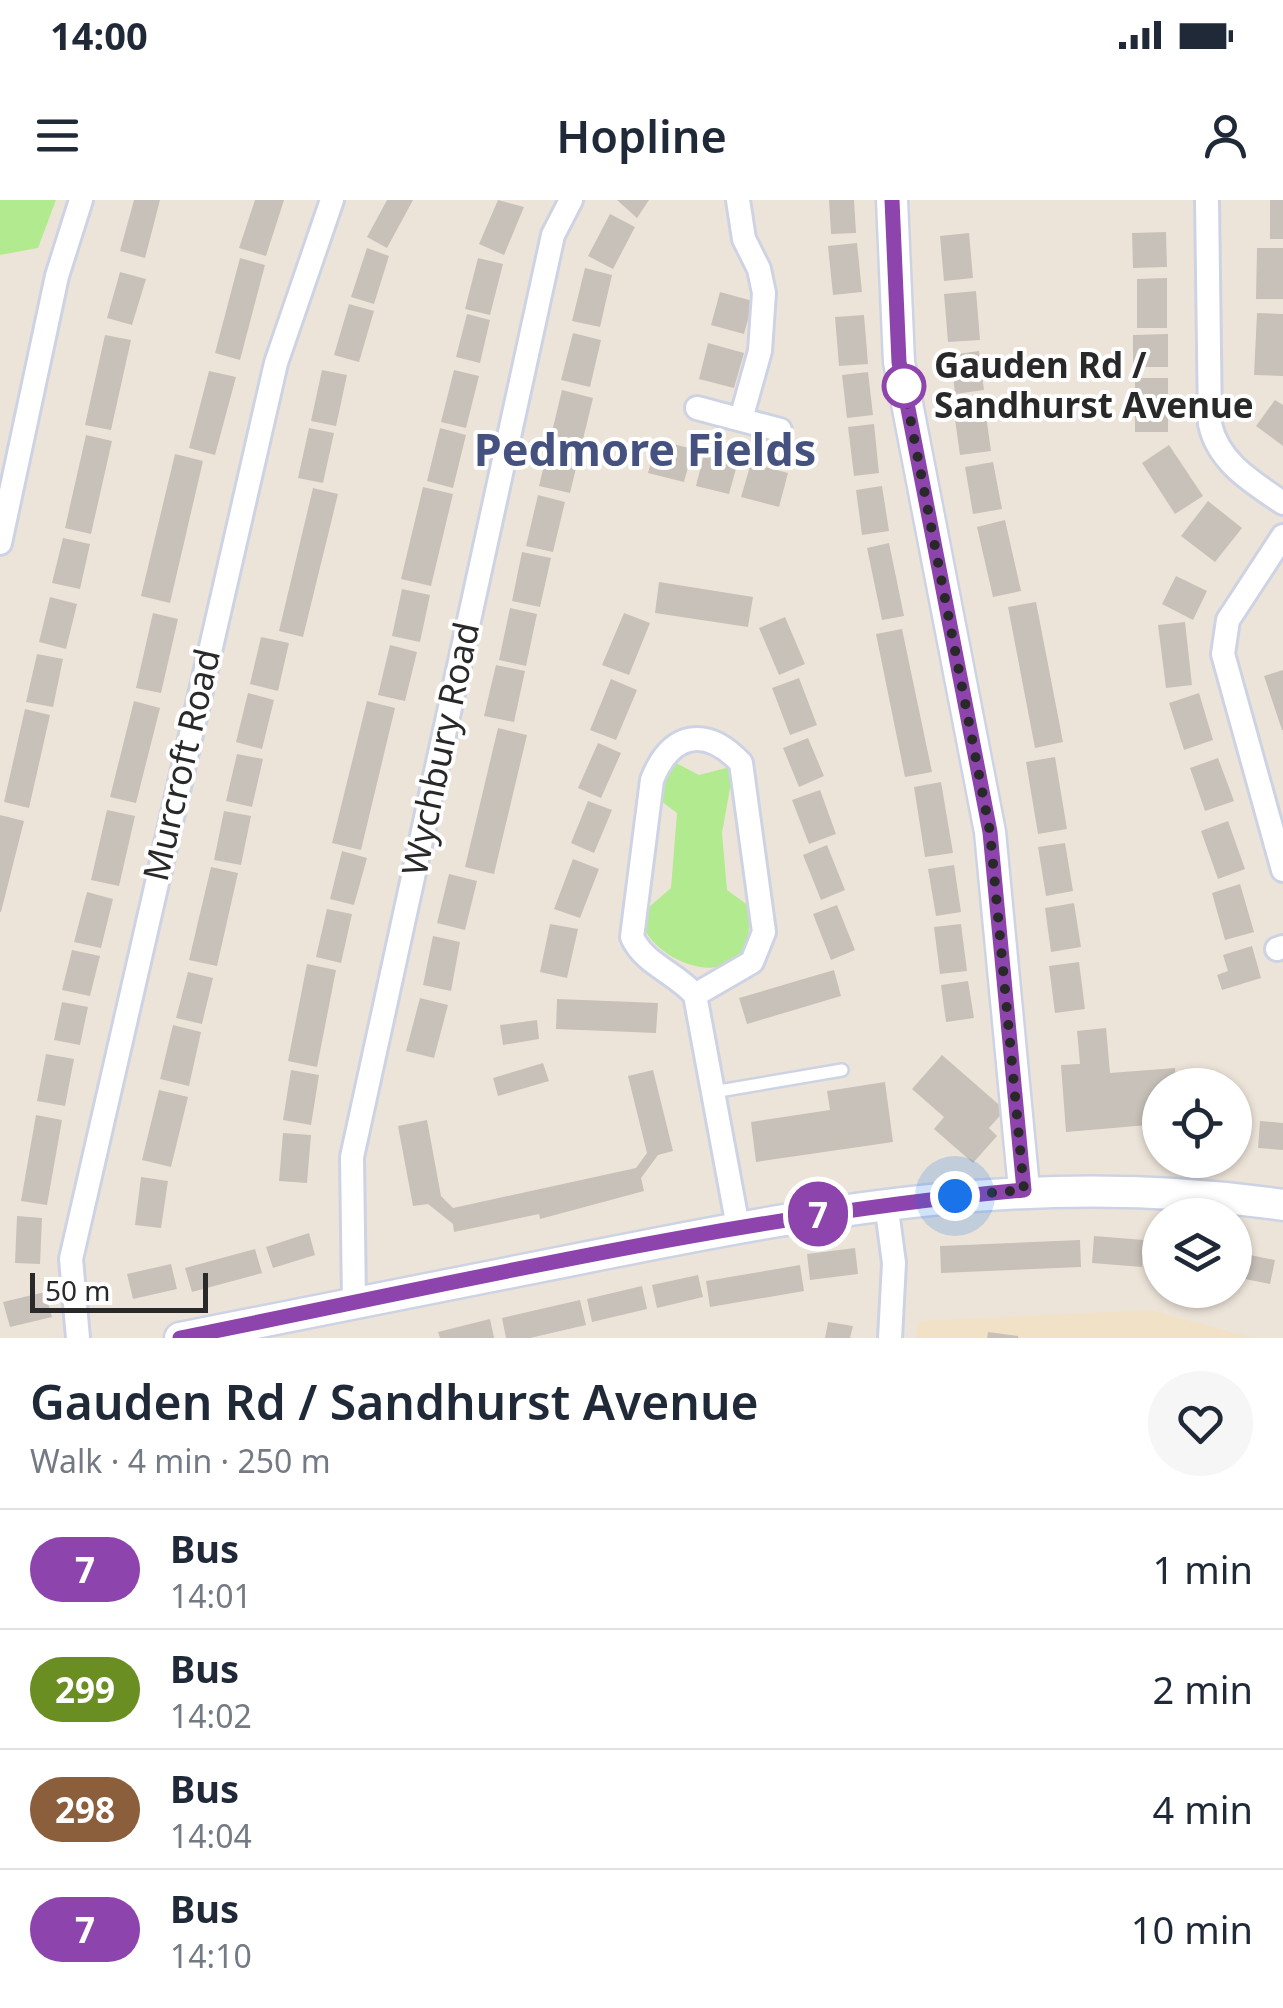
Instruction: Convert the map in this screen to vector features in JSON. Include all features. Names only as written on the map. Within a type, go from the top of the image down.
[{"type":"street","points":[[0,544],[58,276],[82,200]]},
{"type":"street","name":"Murcroft Road","points":[[78,1338],[71,1258],[79,1220],[276,363],[332,200]]},
{"type":"street","name":"Wychbury Road","points":[[354,1304],[352,1156],[554,235],[570,200]]},
{"type":"street","points":[[738,200],[744,239],[759,269],[764,293],[760,351],[741,419]]},
{"type":"street","points":[[892,200],[899,362],[990,832],[1024,1190]]},
{"type":"street","points":[[1207,200],[1210,424],[1214,442],[1246,478],[1283,504]]},
{"type":"street","points":[[696,408],[780,430]]},
{"type":"street","points":[[1283,536],[1228,620],[1223,654],[1283,870]]},
{"type":"street","points":[[695,996],[752,962],[764,932],[741,763],[724,745],[708,737],[676,747],[660,758],[652,780],[632,937],[641,956],[681,979],[695,996],[738,1226]]},
{"type":"street","points":[[180,1338],[738,1226],[886,1203],[1024,1190],[1226,1197],[1283,1205]]},
{"type":"street","points":[[886,1203],[894,1263],[890,1338]]},
{"type":"lane","points":[[713,1092],[842,1070]]},
{"type":"shaded area","points":[[1151,1310],[1254,1338],[916,1338],[918,1321]]},
{"type":"green space","points":[[0,200],[56,200],[38,248],[0,255]]},
{"type":"green space","points":[[674,762],[699,775],[734,766],[722,833],[727,890],[749,906],[749,927],[745,947],[734,960],[721,966],[705,968],[674,958],[649,937],[642,924],[649,907],[671,888],[677,813],[657,798]]},
{"type":"building","points":[[134,200],[160,200],[145,258],[120,251]]},
{"type":"building","points":[[255,200],[284,200],[266,256],[239,248]]},
{"type":"building","points":[[387,200],[413,200],[387,248],[367,237]]},
{"type":"building","points":[[498,200],[524,207],[504,255],[479,244]]},
{"type":"building","points":[[617,200],[649,200],[637,218]]},
{"type":"building","points":[[829,200],[854,200],[856,233],[831,234]]},
{"type":"building","points":[[1270,200],[1283,200],[1283,239],[1270,239]]},
{"type":"building","points":[[610,214],[635,227],[613,269],[588,256]]},
{"type":"building","points":[[1166,232],[1167,267],[1133,268],[1132,233]]},
{"type":"building","points":[[969,233],[973,278],[944,281],[940,236]]},
{"type":"building","points":[[857,243],[862,292],[833,295],[828,246]]},
{"type":"building","points":[[367,248],[389,256],[374,304],[351,297]]},
{"type":"building","points":[[1257,248],[1283,248],[1283,299],[1256,299]]},
{"type":"building","points":[[240,258],[265,265],[240,360],[215,353]]},
{"type":"building","points":[[478,258],[503,264],[490,315],[465,309]]},
{"type":"building","points":[[585,268],[612,275],[600,327],[572,321]]},
{"type":"building","points":[[120,272],[146,279],[132,325],[107,318]]},
{"type":"building","points":[[1167,278],[1167,328],[1137,328],[1137,279]]},
{"type":"building","points":[[976,291],[980,340],[948,342],[944,294]]},
{"type":"building","points":[[720,292],[753,301],[744,334],[711,325]]},
{"type":"building","points":[[349,304],[374,311],[359,362],[334,355]]},
{"type":"building","points":[[1257,313],[1283,314],[1283,376],[1254,375]]},
{"type":"building","points":[[467,314],[490,320],[480,363],[456,357]]},
{"type":"building","points":[[864,315],[868,364],[839,366],[835,317]]},
{"type":"building","points":[[573,333],[601,340],[590,387],[561,380]]},
{"type":"building","points":[[1168,334],[1168,367],[1133,367],[1133,335]]},
{"type":"building","points":[[105,335],[131,340],[111,430],[85,425]]},
{"type":"building","points":[[708,343],[744,353],[734,388],[699,379]]},
{"type":"building","points":[[979,351],[984,390],[955,394],[951,355]]},
{"type":"building","points":[[322,370],[347,375],[336,426],[311,421]]},
{"type":"building","points":[[454,370],[479,376],[466,428],[441,422]]},
{"type":"building","points":[[209,371],[236,377],[215,455],[189,448]]},
{"type":"building","points":[[868,372],[873,415],[847,418],[842,375]]},
{"type":"building","points":[[1135,378],[1168,378],[1168,432],[1135,432]]},
{"type":"building","points":[[562,390],[593,398],[570,493],[539,486]]},
{"type":"building","points":[[1275,400],[1283,405],[1283,446],[1256,426]]},
{"type":"building","points":[[984,401],[991,451],[960,455],[953,405]]},
{"type":"building","points":[[874,424],[879,473],[854,476],[848,427]]},
{"type":"building","points":[[309,428],[334,433],[323,483],[298,478]]},
{"type":"building","points":[[440,428],[466,435],[453,488],[427,481]]},
{"type":"building","points":[[86,435],[112,441],[91,534],[65,528]]},
{"type":"building","points":[[657,440],[693,449],[684,482],[648,473]]},
{"type":"building","points":[[1169,445],[1203,496],[1175,514],[1142,463]]},
{"type":"building","points":[[705,450],[739,458],[729,494],[696,486]]},
{"type":"building","points":[[175,454],[203,461],[170,603],[141,596]]},
{"type":"building","points":[[993,462],[1002,509],[973,514],[965,467]]},
{"type":"building","points":[[751,463],[788,473],[779,507],[741,497]]},
{"type":"building","points":[[882,486],[889,531],[862,535],[856,490]]},
{"type":"building","points":[[423,487],[453,494],[431,586],[401,579]]},
{"type":"building","points":[[313,488],[338,494],[303,637],[279,631]]},
{"type":"building","points":[[538,495],[565,502],[553,552],[526,546]]},
{"type":"building","points":[[1208,501],[1242,528],[1215,562],[1181,536]]},
{"type":"building","points":[[1005,520],[1021,591],[993,597],[977,527]]},
{"type":"building","points":[[63,538],[90,544],[80,589],[52,583]]},
{"type":"building","points":[[889,543],[904,616],[882,620],[867,548]]},
{"type":"building","points":[[522,552],[551,558],[540,607],[512,601]]},
{"type":"building","points":[[1176,576],[1207,591],[1193,620],[1162,604]]},
{"type":"building","points":[[659,582],[753,597],[748,627],[655,613]]},
{"type":"building","points":[[402,589],[430,595],[420,642],[392,636]]},
{"type":"building","points":[[50,597],[77,604],[66,649],[39,642]]},
{"type":"building","points":[[1036,602],[1063,742],[1035,748],[1008,607]]},
{"type":"building","points":[[510,608],[537,614],[526,666],[499,660]]},
{"type":"building","points":[[153,613],[178,619],[161,693],[136,688]]},
{"type":"building","points":[[624,613],[650,623],[629,675],[602,665]]},
{"type":"building","points":[[785,617],[805,664],[779,675],[759,628]]},
{"type":"building","points":[[1185,622],[1192,685],[1166,688],[1158,625]]},
{"type":"building","points":[[902,629],[932,772],[905,777],[876,634]]},
{"type":"building","points":[[261,637],[289,643],[278,691],[250,684]]},
{"type":"building","points":[[390,645],[417,652],[405,701],[378,695]]},
{"type":"building","points":[[37,654],[63,659],[53,707],[26,702]]},
{"type":"building","points":[[496,665],[525,671],[514,722],[484,716]]},
{"type":"building","points":[[1283,670],[1283,730],[1282,730],[1264,676]]},
{"type":"building","points":[[799,678],[817,725],[790,735],[772,688]]},
{"type":"building","points":[[611,679],[637,690],[616,740],[590,730]]},
{"type":"building","points":[[248,693],[274,700],[262,749],[236,742]]},
{"type":"building","points":[[1199,693],[1213,740],[1184,750],[1169,703]]},
{"type":"building","points":[[134,701],[160,708],[136,803],[110,797]]},
{"type":"building","points":[[367,701],[395,708],[361,850],[332,843]]},
{"type":"building","points":[[25,709],[50,715],[29,808],[4,802]]},
{"type":"building","points":[[498,728],[527,735],[494,874],[465,867]]},
{"type":"building","points":[[808,738],[824,776],[799,787],[783,748]]},
{"type":"building","points":[[598,743],[621,753],[601,798],[578,788]]},
{"type":"building","points":[[237,754],[263,759],[252,807],[226,801]]},
{"type":"building","points":[[1055,757],[1067,829],[1038,834],[1026,762]]},
{"type":"building","points":[[1218,758],[1234,801],[1205,811],[1190,768]]},
{"type":"building","points":[[941,782],[953,853],[925,857],[914,787]]},
{"type":"building","points":[[820,790],[836,834],[809,844],[792,800]]},
{"type":"building","points":[[588,801],[612,810],[594,853],[571,843]]},
{"type":"building","points":[[107,810],[135,816],[119,886],[91,880]]},
{"type":"building","points":[[224,811],[251,816],[241,865],[214,860]]},
{"type":"building","points":[[0,815],[24,821],[1,912],[0,912]]},
{"type":"building","points":[[1228,821],[1245,869],[1218,879],[1201,831]]},
{"type":"building","points":[[1065,843],[1073,891],[1046,896],[1038,847]]},
{"type":"building","points":[[827,845],[845,890],[821,900],[803,855]]},
{"type":"building","points":[[342,851],[367,858],[354,905],[330,899]]},
{"type":"building","points":[[573,859],[599,869],[580,918],[554,909]]},
{"type":"building","points":[[954,865],[961,912],[936,916],[928,869]]},
{"type":"building","points":[[211,867],[238,873],[217,966],[189,960]]},
{"type":"building","points":[[449,874],[477,881],[465,930],[437,923]]},
{"type":"building","points":[[1240,884],[1254,932],[1225,940],[1212,893]]},
{"type":"building","points":[[87,892],[113,899],[101,948],[74,942]]},
{"type":"building","points":[[1074,903],[1081,947],[1051,952],[1045,908]]},
{"type":"building","points":[[837,905],[855,950],[831,960],[813,914]]},
{"type":"building","points":[[327,909],[352,914],[341,963],[316,957]]},
{"type":"building","points":[[550,924],[578,929],[567,978],[540,972]]},
{"type":"building","points":[[961,924],[967,971],[940,974],[934,927]]},
{"type":"building","points":[[433,936],[460,942],[451,991],[423,985]]},
{"type":"building","points":[[1252,946],[1261,978],[1222,990],[1217,975],[1228,971],[1223,955]]},
{"type":"building","points":[[72,950],[100,956],[90,996],[62,990]]},
{"type":"building","points":[[1079,962],[1085,1009],[1055,1013],[1049,966]]},
{"type":"building","points":[[307,964],[336,970],[317,1067],[288,1061]]},
{"type":"building","points":[[834,970],[841,996],[747,1024],[739,998]]},
{"type":"building","points":[[188,972],[213,978],[202,1024],[176,1018]]},
{"type":"building","points":[[968,981],[974,1018],[946,1022],[941,985]]},
{"type":"building","points":[[420,998],[448,1005],[434,1058],[406,1051]]},
{"type":"building","points":[[557,999],[658,1003],[656,1033],[556,1029]]},
{"type":"building","points":[[62,1002],[88,1007],[80,1045],[54,1040]]},
{"type":"building","points":[[537,1020],[539,1039],[503,1045],[500,1025]]},
{"type":"building","points":[[173,1025],[201,1032],[189,1086],[160,1079]]},
{"type":"building","points":[[1106,1028],[1110,1073],[1142,1071],[1142,1126],[1066,1132],[1061,1065],[1080,1064],[1077,1031]]},
{"type":"building","points":[[46,1054],[74,1059],[65,1106],[37,1101]]},
{"type":"building","points":[[942,1055],[1005,1110],[989,1128],[997,1136],[973,1163],[934,1129],[944,1117],[912,1089]]},
{"type":"building","points":[[543,1063],[549,1081],[498,1096],[493,1078]]},
{"type":"building","points":[[291,1070],[319,1075],[311,1125],[283,1120]]},
{"type":"building","points":[[653,1070],[673,1151],[658,1155],[641,1178],[644,1191],[540,1219],[539,1214],[454,1232],[453,1224],[428,1204],[413,1206],[398,1126],[427,1120],[441,1196],[453,1208],[636,1168],[647,1153],[628,1076]]},
{"type":"building","points":[[885,1082],[893,1142],[756,1162],[751,1122],[830,1110],[827,1091]]},
{"type":"building","points":[[159,1090],[188,1097],[171,1167],[142,1160]]},
{"type":"building","points":[[36,1115],[62,1120],[47,1205],[21,1201]]},
{"type":"building","points":[[1260,1121],[1283,1123],[1283,1150],[1258,1148]]},
{"type":"building","points":[[283,1133],[311,1135],[307,1183],[279,1181]]},
{"type":"building","points":[[141,1177],[168,1181],[161,1228],[135,1225]]},
{"type":"building","points":[[17,1216],[42,1218],[40,1264],[15,1263]]},
{"type":"building","points":[[309,1233],[315,1255],[273,1268],[266,1247]]},
{"type":"building","points":[[1094,1236],[1142,1240],[1142,1267],[1092,1263]]},
{"type":"building","points":[[1080,1240],[1081,1267],[941,1273],[940,1246]]},
{"type":"building","points":[[855,1248],[858,1274],[810,1280],[807,1254]]},
{"type":"building","points":[[255,1249],[262,1273],[192,1292],[185,1268]]},
{"type":"building","points":[[1252,1255],[1275,1260],[1270,1284],[1252,1280]]},
{"type":"building","points":[[171,1264],[177,1289],[133,1299],[127,1274]]},
{"type":"building","points":[[800,1265],[804,1291],[710,1307],[706,1281]]},
{"type":"building","points":[[698,1275],[703,1297],[657,1308],[652,1285]]},
{"type":"building","points":[[642,1286],[647,1309],[592,1322],[587,1299]]},
{"type":"building","points":[[45,1292],[52,1317],[10,1327],[3,1302]]},
{"type":"building","points":[[580,1300],[586,1325],[530,1338],[506,1338],[502,1318]]},
{"type":"building","points":[[490,1319],[494,1338],[440,1338],[438,1332]]},
{"type":"building","points":[[828,1322],[853,1326],[850,1338],[825,1338]]},
{"type":"building","points":[[988,1332],[1018,1336],[1018,1338],[987,1338]]},
{"type":"bus line","name":"7","points":[[180,1338],[738,1226],[886,1203],[1024,1190],[990,832],[899,362],[892,200]]},
{"type":"place","name":"Gauden Rd / Sandhurst Avenue","points":[[904,386]]},
{"type":"district","name":"Pedmore Fields","points":[[645,450]]},
{"type":"route","points":[[904,386],[990,832],[1024,1190],[955,1196]]}]
